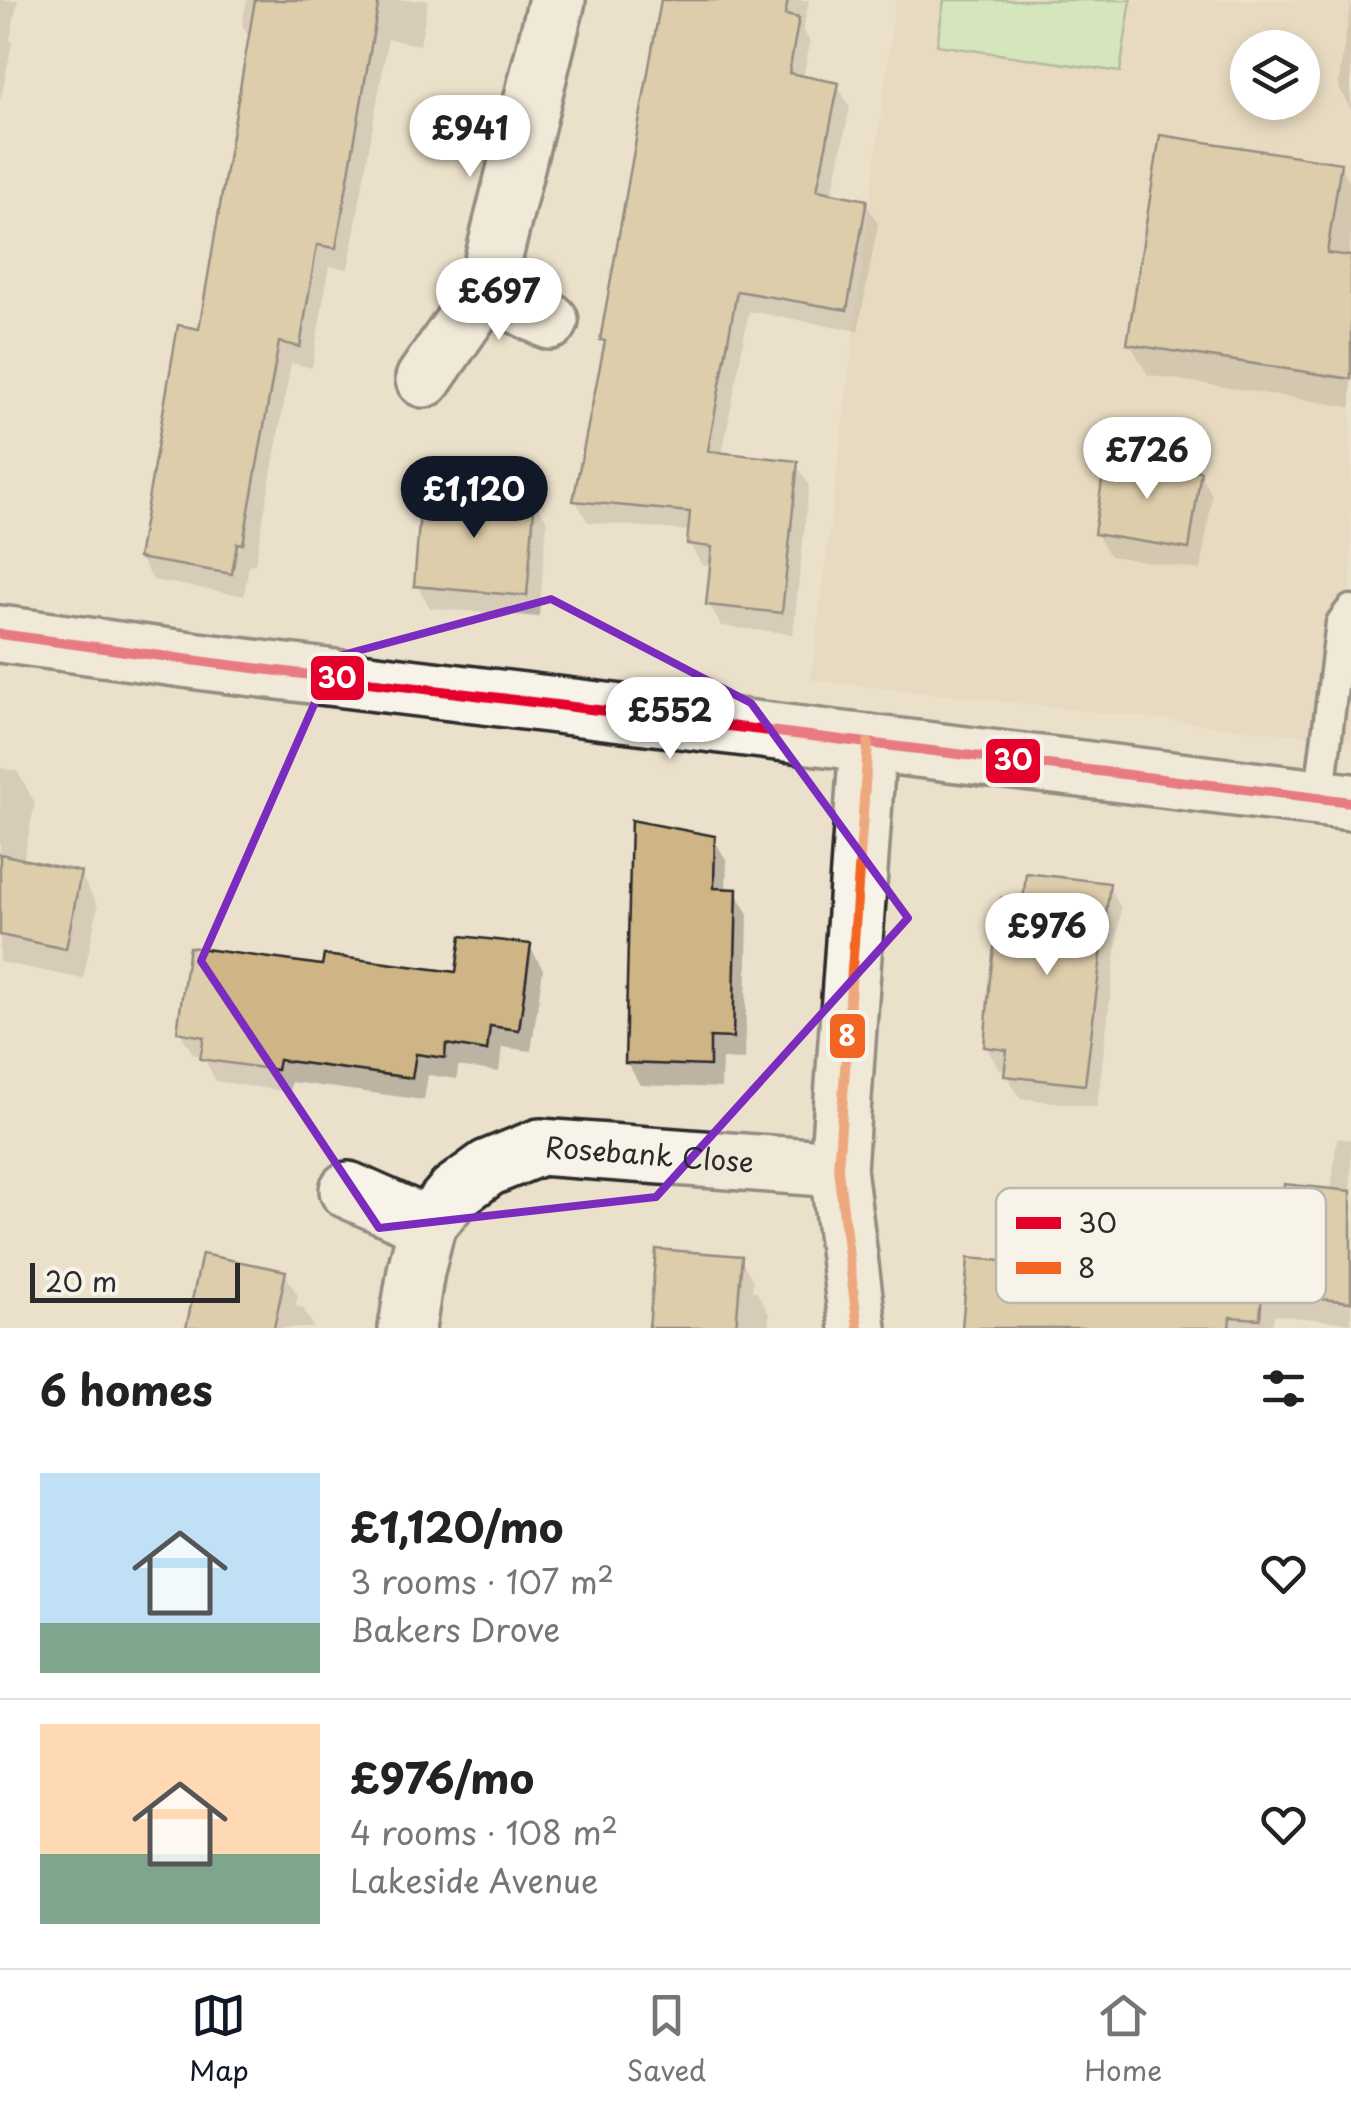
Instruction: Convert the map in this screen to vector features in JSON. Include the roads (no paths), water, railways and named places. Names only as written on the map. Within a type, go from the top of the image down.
[{"type":"street","points":[[424,379],[486,289],[557,0]]},
{"type":"street","points":[[486,289],[550,322]]},
{"type":"street","points":[[0,634],[232,666],[1335,800]]},
{"type":"street","points":[[858,1328],[838,1169],[868,744]]},
{"type":"street","name":"Rosebank Close","points":[[407,1328],[427,1225],[455,1192],[488,1168],[540,1147],[838,1169]]},
{"type":"street","points":[[348,1190],[427,1225]]},
{"type":"lane","points":[[1335,800],[1340,623],[1351,610]]}]
